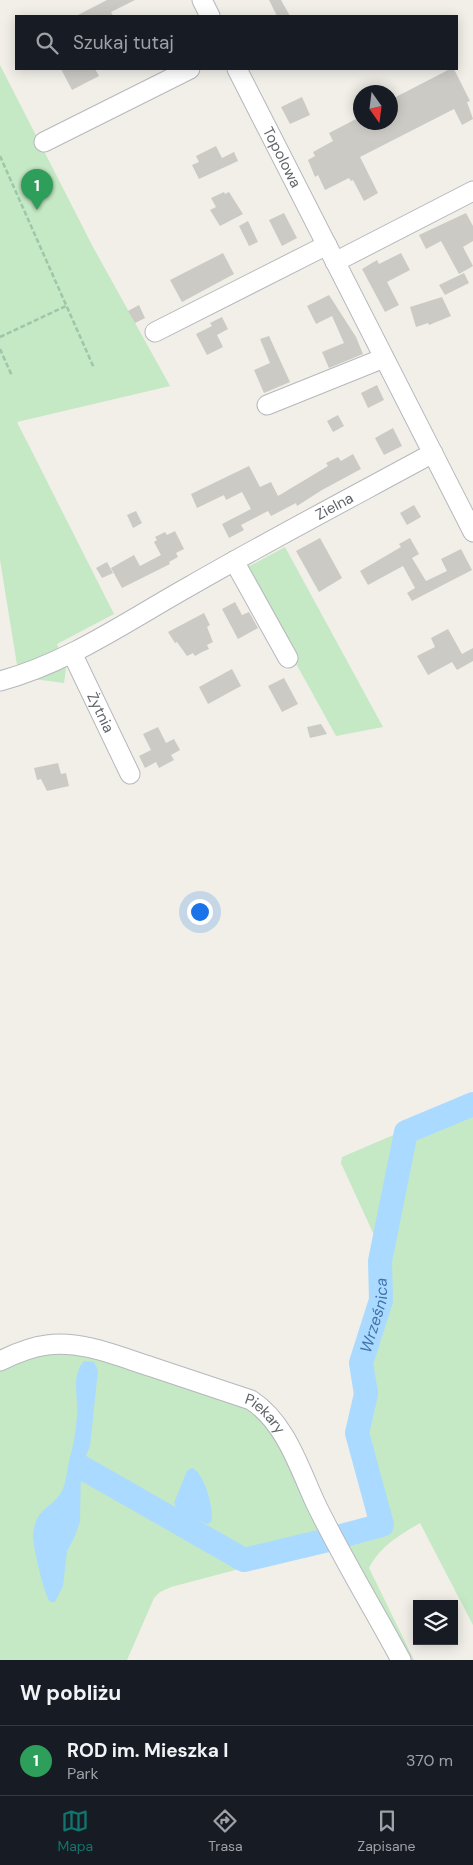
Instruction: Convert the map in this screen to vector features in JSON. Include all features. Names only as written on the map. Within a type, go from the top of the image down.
[{"type":"street","points":[[202,0],[210,15]]},
{"type":"street","points":[[44,142],[188,70]]},
{"type":"street","name":"Topolowa","points":[[238,70],[473,532]]},
{"type":"street","points":[[335,262],[473,191]]},
{"type":"street","points":[[155,332],[327,245]]},
{"type":"street","points":[[268,405],[384,358]]},
{"type":"street","name":"Zielna","points":[[0,681],[23,674],[72,652],[433,453]]},
{"type":"street","points":[[234,561],[288,658]]},
{"type":"street","name":"Żytnia","points":[[72,652],[130,774]]},
{"type":"street","name":"Piekary","points":[[0,1361],[26,1350],[48,1345],[72,1345],[98,1350],[152,1367],[251,1400],[261,1406],[298,1460],[315,1502],[401,1660]]},
{"type":"path","points":[[0,156],[94,368]]},
{"type":"path","points":[[0,337],[66,306]]},
{"type":"path","points":[[0,349],[12,376]]},
{"type":"green space","points":[[0,65],[93,247],[170,386],[17,422],[114,614],[57,644],[66,669],[64,683],[19,677],[0,560]]},
{"type":"green space","points":[[285,547],[383,727],[336,736],[244,569]]},
{"type":"green space","points":[[473,1101],[473,1625],[420,1523],[385,1547],[369,1568],[414,1660],[407,1660],[337,1534],[378,1523],[354,1432],[363,1392],[358,1363],[373,1316],[376,1321],[384,1301],[383,1261],[387,1244],[380,1248],[341,1163],[342,1157]]},
{"type":"green space","points":[[73,1350],[260,1412],[333,1544],[171,1587],[160,1592],[154,1598],[127,1660],[0,1660],[0,1367],[28,1354]]},
{"type":"water","points":[[84,1361],[94,1362],[98,1370],[90,1446],[81,1467],[80,1521],[67,1551],[63,1586],[55,1602],[50,1602],[39,1569],[33,1534],[37,1518],[62,1491],[76,1427],[77,1374]]},
{"type":"water","points":[[192,1468],[201,1477],[210,1501],[212,1517],[211,1522],[207,1524],[178,1511],[174,1503],[187,1471]]},
{"type":"building","points":[[107,0],[135,0],[111,12],[112,15],[78,15]]},
{"type":"building","points":[[269,0],[281,0],[289,15],[276,15]]},
{"type":"building","points":[[62,70],[96,70],[99,76],[72,90]]},
{"type":"building","points":[[448,70],[454,70],[470,101],[467,102],[473,119],[462,125],[454,109],[360,157],[378,193],[364,201],[353,180],[351,181],[349,178],[325,190],[318,175],[315,177],[308,160],[315,156],[313,152],[333,141],[329,133],[353,121],[353,130],[398,130],[398,96]]},
{"type":"building","points":[[302,97],[310,115],[290,124],[281,107]]},
{"type":"building","points":[[216,146],[222,158],[234,152],[238,161],[199,179],[192,165],[199,162],[196,156]]},
{"type":"building","points":[[224,192],[225,194],[229,192],[243,214],[220,226],[210,210],[216,207],[211,198]]},
{"type":"building","points":[[284,213],[297,238],[282,246],[269,220]]},
{"type":"building","points":[[466,213],[473,226],[473,241],[463,247],[473,266],[459,274],[441,241],[426,249],[419,235]]},
{"type":"building","points":[[248,221],[258,242],[249,246],[239,226]]},
{"type":"building","points":[[223,253],[234,274],[182,302],[170,280]]},
{"type":"building","points":[[401,253],[410,270],[387,282],[399,305],[385,312],[362,269],[377,260],[379,264]]},
{"type":"building","points":[[464,273],[469,283],[445,295],[439,285]]},
{"type":"building","points":[[329,295],[356,337],[363,354],[329,368],[322,352],[344,343],[332,316],[316,324],[307,306]]},
{"type":"building","points":[[442,297],[451,316],[429,325],[428,323],[416,327],[410,307]]},
{"type":"building","points":[[139,305],[145,318],[135,323],[128,311]]},
{"type":"building","points":[[222,317],[228,329],[217,335],[223,347],[207,355],[196,334],[212,326],[210,323]]},
{"type":"building","points":[[269,336],[290,382],[264,393],[254,370],[270,363],[260,339]]},
{"type":"building","points":[[377,385],[384,400],[368,408],[361,393]]},
{"type":"building","points":[[338,415],[344,426],[333,432],[327,421]]},
{"type":"building","points":[[393,428],[402,446],[384,455],[375,438]]},
{"type":"building","points":[[353,454],[361,469],[297,506],[296,503],[271,516],[268,511],[241,525],[244,530],[229,538],[222,524],[251,509],[242,492],[226,500],[224,495],[197,508],[191,494],[249,466],[260,487],[271,482],[278,496],[328,466],[326,463],[338,457],[341,461]]},
{"type":"building","points":[[414,505],[421,517],[407,525],[400,513]]},
{"type":"building","points":[[136,511],[142,523],[133,528],[127,515]]},
{"type":"building","points":[[175,531],[184,549],[176,553],[178,557],[169,562],[170,564],[122,588],[111,568],[134,555],[140,566],[161,555],[154,542],[157,540],[155,537],[165,532],[167,535]]},
{"type":"building","points":[[320,538],[342,578],[319,592],[296,551]]},
{"type":"building","points":[[410,538],[419,554],[412,558],[426,581],[447,571],[441,559],[461,549],[472,570],[412,601],[407,593],[415,588],[403,566],[368,585],[360,571],[401,547],[399,544]]},
{"type":"building","points":[[107,562],[113,573],[102,578],[96,568]]},
{"type":"building","points":[[235,602],[242,615],[249,612],[258,628],[238,639],[222,609]]},
{"type":"building","points":[[204,613],[210,625],[207,627],[213,642],[207,645],[209,649],[195,656],[193,653],[187,656],[168,632]]},
{"type":"building","points":[[448,629],[462,654],[473,648],[473,661],[457,670],[452,662],[428,675],[417,656],[435,647],[431,638]]},
{"type":"building","points":[[232,669],[241,686],[208,704],[199,687]]},
{"type":"building","points":[[284,678],[298,704],[282,712],[268,686]]},
{"type":"building","points":[[321,724],[327,734],[310,738],[307,727]]},
{"type":"building","points":[[158,727],[166,743],[174,739],[180,750],[171,755],[174,760],[159,768],[156,762],[145,768],[139,756],[151,750],[143,734]]},
{"type":"building","points":[[58,763],[61,774],[66,773],[69,786],[47,791],[41,779],[37,780],[34,768]]},
{"type":"waterway","name":"Wrześnica","points":[[341,1536],[382,1525],[357,1433],[366,1394],[361,1363],[381,1300],[380,1261],[406,1132],[473,1104]]},
{"type":"waterway","name":"Wrześnica","points":[[81,1467],[244,1560],[328,1540]]},
{"type":"place","name":"ROD im. Mieszka I","points":[[37,210]]}]
